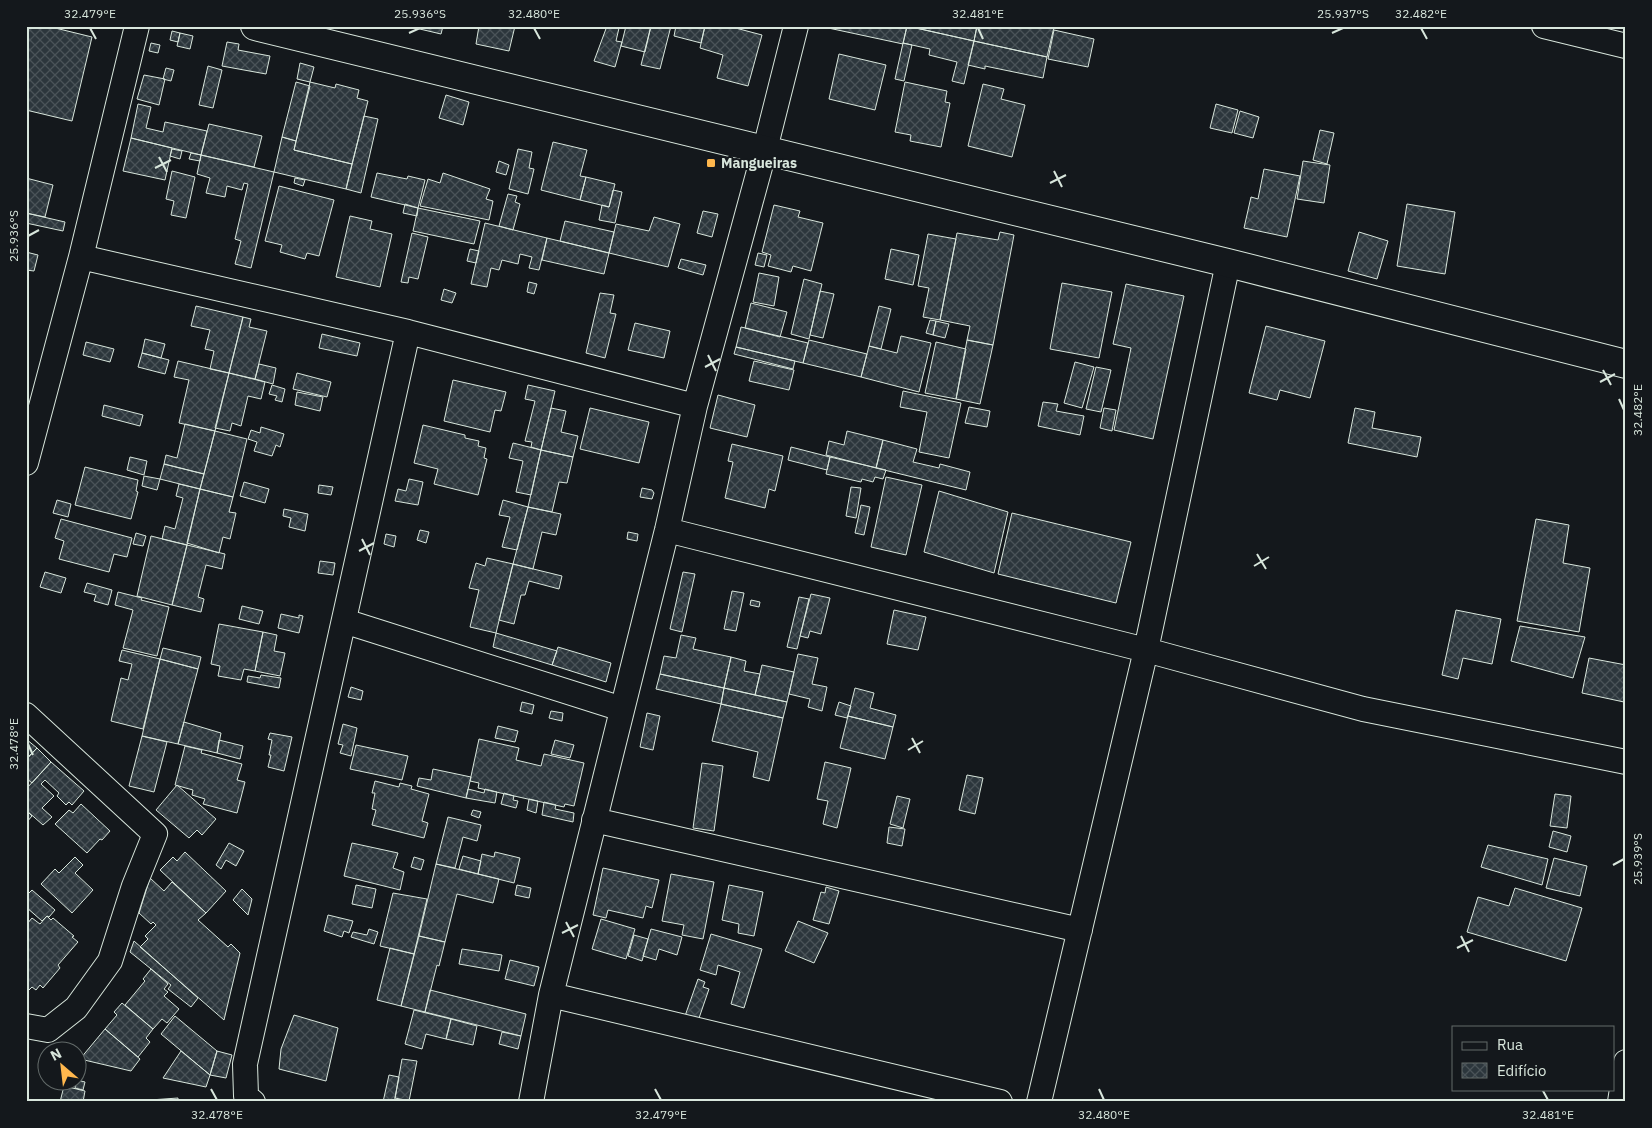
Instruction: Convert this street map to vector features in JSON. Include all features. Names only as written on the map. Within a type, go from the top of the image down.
[{"type":"street","points":[[26,462],[81,257],[137,26]]},
{"type":"street","points":[[255,26],[1228,263],[1626,364]]},
{"type":"street","points":[[531,1102],[552,995],[594,820],[667,530],[696,406],[796,26]]},
{"type":"street","points":[[1544,26],[1626,46]]},
{"type":"street","points":[[81,257],[408,332],[696,406]]},
{"type":"street","points":[[1039,1102],[1146,650],[1228,263]]},
{"type":"street","points":[[252,1102],[246,1096],[245,1064],[408,332]]},
{"type":"street","points":[[667,530],[1146,650],[1363,709],[1626,762]]},
{"type":"street","points":[[344,621],[622,709]]},
{"type":"street","points":[[26,715],[155,834],[134,886],[110,961],[76,1008],[48,1030],[26,1026]]},
{"type":"street","points":[[594,820],[1080,930]]},
{"type":"street","points":[[552,995],[1000,1102]]},
{"type":"street","points":[[1620,1102],[1626,1062]]},
{"type":"building","points":[[26,26],[47,26],[92,37],[72,121],[26,110]]},
{"type":"building","points":[[407,26],[443,26],[441,34]]},
{"type":"building","points":[[479,26],[515,26],[509,51],[476,44]]},
{"type":"building","points":[[607,26],[619,28],[616,41],[622,42],[615,67],[594,61]]},
{"type":"building","points":[[626,26],[651,26],[645,52],[621,46]]},
{"type":"building","points":[[651,26],[671,26],[660,69],[641,65]]},
{"type":"building","points":[[676,26],[705,26],[701,43],[674,36]]},
{"type":"building","points":[[705,26],[728,26],[762,35],[748,86],[717,78],[723,55],[700,48]]},
{"type":"building","points":[[819,26],[907,26],[903,44]]},
{"type":"building","points":[[907,26],[974,41],[964,84],[952,81],[957,62],[929,55],[930,49],[903,43]]},
{"type":"building","points":[[907,26],[977,26],[974,41]]},
{"type":"building","points":[[977,26],[1054,27],[1047,57],[974,41]]},
{"type":"building","points":[[1054,30],[1094,39],[1088,67],[1048,59]]},
{"type":"building","points":[[172,31],[180,33],[178,42],[170,40]]},
{"type":"building","points":[[180,33],[193,36],[190,49],[177,46]]},
{"type":"building","points":[[974,41],[1047,57],[1043,78],[985,66],[985,69],[968,65]]},
{"type":"building","points":[[227,42],[239,44],[238,50],[270,56],[266,74],[222,66]]},
{"type":"building","points":[[151,43],[160,45],[158,53],[149,51]]},
{"type":"building","points":[[903,43],[912,45],[904,81],[895,79]]},
{"type":"building","points":[[839,54],[886,65],[875,110],[829,99]]},
{"type":"building","points":[[300,63],[314,67],[310,82],[297,79]]},
{"type":"building","points":[[208,66],[222,70],[213,108],[199,105]]},
{"type":"building","points":[[166,68],[174,70],[171,81],[163,79]]},
{"type":"building","points":[[144,75],[165,79],[159,105],[137,99]]},
{"type":"building","points":[[296,82],[310,86],[296,141],[282,137]]},
{"type":"building","points":[[310,82],[335,88],[336,84],[359,90],[357,98],[368,101],[352,164],[294,150]]},
{"type":"building","points":[[905,82],[947,91],[945,102],[950,103],[941,147],[910,141],[911,135],[895,132]]},
{"type":"building","points":[[983,84],[1004,89],[1001,99],[1025,105],[1012,157],[968,146]]},
{"type":"building","points":[[446,95],[469,102],[463,125],[439,118]]},
{"type":"building","points":[[138,104],[151,107],[146,128],[163,132],[165,122],[207,131],[201,155],[131,138]]},
{"type":"building","points":[[1216,104],[1238,110],[1232,133],[1210,128]]},
{"type":"building","points":[[1240,111],[1259,117],[1253,138],[1234,133]]},
{"type":"building","points":[[364,116],[378,119],[361,193],[346,189]]},
{"type":"building","points":[[209,124],[262,136],[254,167],[201,155]]},
{"type":"building","points":[[1320,130],[1334,133],[1327,164],[1313,160]]},
{"type":"building","points":[[282,137],[296,141],[294,150],[352,164],[346,189],[274,172]]},
{"type":"building","points":[[131,138],[172,148],[165,180],[123,171]]},
{"type":"building","points":[[553,142],[587,150],[580,176],[586,177],[580,200],[541,190]]},
{"type":"building","points":[[172,149],[182,151],[180,159],[170,156]]},
{"type":"building","points":[[518,149],[532,152],[529,168],[534,169],[528,194],[509,189]]},
{"type":"building","points":[[191,153],[201,155],[200,161],[189,159]]},
{"type":"building","points":[[201,155],[274,172],[251,268],[235,264],[241,241],[235,239],[248,184],[244,183],[242,190],[227,186],[225,197],[206,193],[210,178],[197,174]]},
{"type":"building","points":[[499,161],[509,165],[506,175],[496,172]]},
{"type":"building","points":[[1303,161],[1330,165],[1324,203],[1297,199]]},
{"type":"building","points":[[1264,169],[1300,176],[1287,237],[1244,228],[1251,197],[1258,199]]},
{"type":"building","points":[[172,171],[195,177],[186,218],[171,215],[174,201],[166,199]]},
{"type":"building","points":[[377,173],[407,179],[408,176],[425,180],[418,208],[371,197]]},
{"type":"building","points":[[443,173],[490,189],[486,199],[493,201],[489,220],[420,206],[428,179],[440,183]]},
{"type":"building","points":[[586,177],[615,184],[609,207],[580,200]]},
{"type":"building","points":[[26,178],[53,185],[45,217],[26,213]]},
{"type":"building","points":[[295,178],[305,180],[303,186],[294,183]]},
{"type":"building","points":[[279,186],[334,200],[319,256],[307,253],[305,259],[280,252],[282,245],[265,241]]},
{"type":"building","points":[[613,190],[622,192],[615,223],[599,220],[602,205],[609,207]]},
{"type":"building","points":[[508,194],[517,196],[515,202],[520,204],[513,230],[499,226]]},
{"type":"building","points":[[405,204],[418,208],[417,216],[403,213]]},
{"type":"building","points":[[1407,204],[1455,212],[1445,274],[1397,266]]},
{"type":"building","points":[[774,205],[800,211],[798,217],[823,223],[811,271],[793,266],[791,272],[768,266],[771,255],[762,252]]},
{"type":"building","points":[[418,208],[480,221],[474,244],[413,231]]},
{"type":"building","points":[[703,211],[718,214],[712,237],[697,233]]},
{"type":"building","points":[[26,213],[65,222],[63,231],[26,223]]},
{"type":"building","points":[[350,216],[372,221],[370,229],[392,234],[380,287],[336,277]]},
{"type":"building","points":[[654,217],[680,224],[668,267],[609,253],[616,224],[649,231]]},
{"type":"building","points":[[565,221],[614,232],[609,253],[560,241]]},
{"type":"building","points":[[485,223],[547,238],[539,270],[529,268],[532,257],[520,254],[518,264],[502,260],[499,270],[491,268],[487,287],[471,284]]},
{"type":"building","points":[[1000,232],[1014,235],[993,345],[967,340],[970,326],[940,320],[957,233],[998,240]]},
{"type":"building","points":[[1359,232],[1388,241],[1377,279],[1348,271]]},
{"type":"building","points":[[412,233],[428,237],[418,279],[409,277],[408,283],[401,282]]},
{"type":"building","points":[[928,234],[956,239],[940,320],[923,317],[929,288],[918,286]]},
{"type":"building","points":[[547,238],[609,253],[604,274],[542,260]]},
{"type":"building","points":[[470,249],[479,251],[476,263],[467,261]]},
{"type":"building","points":[[891,249],[919,255],[913,285],[885,279]]},
{"type":"building","points":[[26,252],[38,255],[34,271],[26,270]]},
{"type":"building","points":[[758,253],[767,255],[764,267],[755,265]]},
{"type":"building","points":[[681,259],[706,265],[703,275],[678,268]]},
{"type":"building","points":[[759,273],[779,277],[774,306],[753,302]]},
{"type":"building","points":[[804,279],[822,284],[809,339],[791,334]]},
{"type":"building","points":[[529,282],[537,284],[534,294],[527,292]]},
{"type":"building","points":[[1062,283],[1112,292],[1099,358],[1050,349]]},
{"type":"building","points":[[1126,284],[1184,296],[1153,439],[1114,430],[1131,348],[1113,344]]},
{"type":"building","points":[[444,289],[456,293],[452,303],[441,300]]},
{"type":"building","points":[[820,291],[834,294],[823,338],[810,335]]},
{"type":"building","points":[[600,293],[614,295],[610,313],[616,314],[605,358],[586,353]]},
{"type":"building","points":[[751,303],[787,312],[780,337],[745,328]]},
{"type":"building","points":[[196,306],[243,317],[229,373],[210,369],[214,351],[205,349],[210,330],[191,326]]},
{"type":"building","points":[[879,306],[891,309],[881,349],[869,346]]},
{"type":"building","points":[[243,317],[251,319],[249,327],[267,331],[255,379],[229,373]]},
{"type":"building","points":[[930,320],[936,321],[933,335],[926,333]]},
{"type":"building","points":[[936,321],[949,324],[945,338],[933,335]]},
{"type":"building","points":[[635,323],[670,331],[664,358],[628,350]]},
{"type":"building","points":[[1266,326],[1325,341],[1310,398],[1280,390],[1277,400],[1249,393]]},
{"type":"building","points":[[741,327],[808,343],[803,363],[736,347]]},
{"type":"building","points":[[322,334],[360,343],[357,356],[319,348]]},
{"type":"building","points":[[901,336],[931,343],[919,392],[861,377],[869,346],[897,353]]},
{"type":"building","points":[[145,339],[165,344],[161,358],[142,353]]},
{"type":"building","points":[[809,340],[867,354],[861,377],[803,363]]},
{"type":"building","points":[[967,340],[993,345],[980,404],[956,399]]},
{"type":"building","points":[[86,342],[114,349],[110,362],[83,355]]},
{"type":"building","points":[[936,342],[966,349],[956,399],[925,393]]},
{"type":"building","points":[[736,347],[795,361],[793,369],[734,354]]},
{"type":"building","points":[[142,353],[169,360],[165,374],[138,367]]},
{"type":"building","points":[[178,361],[229,373],[215,431],[179,423],[189,380],[174,377]]},
{"type":"building","points":[[754,361],[794,370],[789,390],[749,381]]},
{"type":"building","points":[[1075,362],[1094,367],[1082,408],[1064,403]]},
{"type":"building","points":[[259,364],[276,368],[273,384],[255,379]]},
{"type":"building","points":[[1096,367],[1111,370],[1101,412],[1086,409]]},
{"type":"building","points":[[229,373],[265,382],[261,399],[248,396],[241,426],[232,423],[230,431],[215,428]]},
{"type":"building","points":[[297,373],[331,382],[327,397],[293,389]]},
{"type":"building","points":[[453,380],[506,392],[501,411],[495,410],[490,432],[444,421]]},
{"type":"building","points":[[272,385],[285,389],[282,402],[275,400],[277,396],[269,394]]},
{"type":"building","points":[[528,385],[555,391],[541,450],[531,447],[532,442],[525,441],[535,401],[525,399]]},
{"type":"building","points":[[903,391],[961,403],[949,458],[919,452],[927,412],[900,407]]},
{"type":"building","points":[[297,392],[323,397],[320,411],[295,405]]},
{"type":"building","points":[[718,395],[755,405],[747,437],[710,428]]},
{"type":"building","points":[[1043,402],[1058,404],[1056,411],[1084,416],[1080,435],[1038,426]]},
{"type":"building","points":[[104,405],[143,415],[140,426],[102,416]]},
{"type":"building","points":[[969,407],[990,411],[987,427],[965,423]]},
{"type":"building","points":[[551,408],[566,411],[561,432],[578,436],[573,457],[541,450]]},
{"type":"building","points":[[590,408],[649,422],[639,463],[580,449]]},
{"type":"building","points":[[1104,408],[1116,410],[1112,431],[1100,428]]},
{"type":"building","points":[[1355,408],[1375,412],[1372,428],[1421,437],[1417,457],[1348,443]]},
{"type":"building","points":[[185,424],[215,431],[204,474],[164,464],[166,455],[177,458]]},
{"type":"building","points":[[423,425],[465,435],[465,438],[479,441],[478,446],[486,448],[484,458],[487,459],[478,495],[434,484],[438,469],[414,463]]},
{"type":"building","points":[[261,427],[284,434],[280,447],[276,445],[272,456],[254,451],[257,442],[248,439],[251,430],[260,433]]},
{"type":"building","points":[[215,431],[247,439],[233,497],[200,489]]},
{"type":"building","points":[[847,431],[883,440],[876,468],[826,455],[829,441],[844,445]]},
{"type":"building","points":[[883,440],[917,449],[913,462],[939,468],[940,464],[970,472],[966,490],[876,468]]},
{"type":"building","points":[[513,443],[541,450],[531,495],[516,492],[523,461],[509,458]]},
{"type":"building","points":[[732,444],[783,456],[775,491],[769,489],[765,508],[725,498],[733,462],[728,461]]},
{"type":"building","points":[[791,447],[830,457],[827,470],[788,460]]},
{"type":"building","points":[[541,450],[573,457],[567,483],[559,482],[552,512],[528,507]]},
{"type":"building","points":[[130,457],[147,461],[144,475],[127,470]]},
{"type":"building","points":[[830,457],[886,470],[883,479],[875,477],[873,482],[862,479],[861,482],[826,474]]},
{"type":"building","points":[[164,464],[204,474],[200,489],[160,479]]},
{"type":"building","points":[[85,467],[138,480],[136,491],[138,492],[131,519],[75,505]]},
{"type":"building","points":[[144,476],[160,479],[157,490],[142,486]]},
{"type":"building","points":[[886,477],[922,485],[906,555],[871,547]]},
{"type":"building","points":[[409,479],[423,482],[418,505],[395,501],[398,489],[406,491]]},
{"type":"building","points":[[244,482],[269,489],[265,503],[240,496]]},
{"type":"building","points":[[179,484],[200,489],[187,545],[162,539],[165,526],[175,529],[183,498],[176,496]]},
{"type":"building","points":[[319,485],[333,487],[331,495],[318,493]]},
{"type":"building","points":[[851,487],[861,488],[856,518],[846,516]]},
{"type":"building","points":[[642,488],[652,490],[654,493],[652,499],[640,497]]},
{"type":"building","points":[[200,489],[233,497],[229,512],[236,513],[230,539],[223,537],[219,553],[187,543]]},
{"type":"building","points":[[939,491],[1008,512],[994,573],[924,552]]},
{"type":"building","points":[[57,500],[71,504],[68,517],[53,513]]},
{"type":"building","points":[[503,500],[528,507],[517,550],[502,547],[510,517],[499,515]]},
{"type":"building","points":[[861,505],[870,507],[864,535],[855,533]]},
{"type":"building","points":[[528,507],[561,514],[556,535],[542,532],[533,569],[513,564]]},
{"type":"building","points":[[284,509],[308,514],[305,531],[289,527],[291,518],[283,516]]},
{"type":"building","points":[[1012,513],[1131,542],[1116,603],[998,574]]},
{"type":"building","points":[[61,519],[132,538],[127,557],[114,554],[109,572],[59,559],[64,541],[55,538]]},
{"type":"building","points":[[1536,519],[1569,525],[1563,563],[1590,568],[1579,632],[1517,621]]},
{"type":"building","points":[[420,530],[429,532],[426,543],[417,540]]},
{"type":"building","points":[[628,532],[638,534],[637,541],[627,539]]},
{"type":"building","points":[[136,533],[146,536],[143,546],[133,544]]},
{"type":"building","points":[[386,534],[396,536],[394,547],[384,544]]},
{"type":"building","points":[[151,536],[187,545],[172,605],[137,596]]},
{"type":"building","points":[[187,545],[225,554],[222,569],[206,565],[198,597],[204,599],[201,612],[172,605]]},
{"type":"building","points":[[487,558],[513,564],[496,633],[470,627],[479,590],[469,588],[476,563],[485,566]]},
{"type":"building","points":[[320,561],[335,563],[333,575],[318,573]]},
{"type":"building","points":[[513,564],[562,576],[559,589],[529,581],[525,595],[521,595],[514,624],[499,620]]},
{"type":"building","points":[[45,572],[66,578],[61,593],[40,587]]},
{"type":"building","points":[[683,572],[695,574],[682,632],[670,629]]},
{"type":"building","points":[[87,583],[112,590],[108,605],[94,601],[96,595],[84,592]]},
{"type":"building","points":[[732,591],[744,593],[736,631],[724,629]]},
{"type":"building","points":[[118,592],[169,607],[157,656],[123,648],[133,610],[115,605]]},
{"type":"building","points":[[811,594],[830,598],[821,634],[810,631],[808,638],[800,636]]},
{"type":"building","points":[[799,597],[809,599],[797,649],[787,647]]},
{"type":"building","points":[[751,600],[760,602],[759,607],[750,605]]},
{"type":"building","points":[[242,606],[263,611],[259,624],[239,619]]},
{"type":"building","points":[[894,610],[926,617],[918,650],[887,644]]},
{"type":"building","points":[[1456,610],[1501,619],[1492,664],[1463,658],[1458,679],[1442,675]]},
{"type":"building","points":[[281,614],[299,618],[299,615],[303,616],[299,633],[278,628]]},
{"type":"building","points":[[219,624],[263,632],[255,671],[244,669],[241,680],[218,676],[220,666],[211,664]]},
{"type":"building","points":[[1520,626],[1585,637],[1573,678],[1511,661]]},
{"type":"building","points":[[263,632],[277,635],[274,651],[285,653],[280,676],[255,671]]},
{"type":"building","points":[[496,633],[557,651],[552,665],[493,647]]},
{"type":"building","points":[[681,635],[696,638],[693,649],[731,657],[724,688],[660,674],[664,656],[676,658]]},
{"type":"building","points":[[558,647],[611,663],[606,682],[552,665]]},
{"type":"building","points":[[163,648],[201,657],[198,669],[160,659]]},
{"type":"building","points":[[122,650],[160,659],[143,729],[111,721],[121,678],[128,680],[132,664],[119,661]]},
{"type":"building","points":[[798,654],[818,658],[812,684],[827,687],[822,711],[808,707],[810,699],[789,694]]},
{"type":"building","points":[[731,657],[746,661],[744,671],[760,674],[755,695],[724,688]]},
{"type":"building","points":[[1589,658],[1626,665],[1624,702],[1582,693]]},
{"type":"building","points":[[160,659],[198,669],[178,744],[142,736]]},
{"type":"building","points":[[762,665],[794,672],[787,702],[755,695]]},
{"type":"building","points":[[660,674],[724,688],[721,704],[656,689]]},
{"type":"building","points":[[261,675],[281,678],[279,688],[247,682],[248,676],[260,678]]},
{"type":"building","points":[[351,687],[363,691],[361,700],[348,697]]},
{"type":"building","points":[[724,688],[787,702],[783,718],[721,704]]},
{"type":"building","points":[[855,688],[874,693],[870,708],[896,715],[893,727],[848,716]]},
{"type":"building","points":[[522,702],[534,705],[532,714],[520,711]]},
{"type":"building","points":[[839,702],[851,706],[847,718],[835,715]]},
{"type":"building","points":[[721,704],[783,718],[769,781],[753,777],[758,752],[712,741]]},
{"type":"building","points":[[551,711],[563,713],[562,721],[549,718]]},
{"type":"building","points":[[647,713],[660,716],[653,750],[640,747]]},
{"type":"building","points":[[848,716],[893,727],[885,759],[840,748]]},
{"type":"building","points":[[184,722],[221,733],[217,753],[178,744]]},
{"type":"building","points":[[343,724],[357,728],[351,756],[340,753],[343,745],[338,744]]},
{"type":"building","points":[[498,726],[518,731],[515,742],[495,738]]},
{"type":"building","points":[[270,733],[292,737],[284,771],[268,767],[272,740],[268,739]]},
{"type":"building","points":[[142,736],[167,742],[154,792],[129,786]]},
{"type":"building","points":[[26,739],[37,748],[27,759],[26,758]]},
{"type":"building","points":[[479,739],[519,748],[516,760],[541,766],[544,754],[584,763],[574,806],[565,804],[564,807],[478,788],[479,783],[470,781]]},
{"type":"building","points":[[219,740],[243,746],[240,759],[217,753]]},
{"type":"building","points":[[555,740],[574,745],[570,758],[551,754]]},
{"type":"building","points":[[356,745],[408,756],[402,780],[350,769]]},
{"type":"building","points":[[185,746],[202,750],[201,753],[242,764],[237,780],[245,782],[237,813],[203,804],[205,799],[192,795],[193,790],[175,785]]},
{"type":"building","points":[[37,748],[51,762],[32,783],[26,778],[26,759]]},
{"type":"building","points":[[51,762],[84,791],[72,805],[69,802],[66,805],[57,796],[59,793],[45,780],[41,784],[54,796],[42,808],[52,817],[43,825],[26,810],[26,789]]},
{"type":"building","points":[[825,762],[851,768],[837,828],[823,824],[828,801],[817,799]]},
{"type":"building","points":[[702,763],[723,766],[714,831],[693,828]]},
{"type":"building","points":[[433,769],[471,777],[466,798],[417,786],[419,778],[431,780]]},
{"type":"building","points":[[967,775],[983,778],[975,814],[959,810]]},
{"type":"building","points":[[375,781],[399,787],[400,783],[412,786],[411,789],[429,794],[422,821],[428,823],[424,838],[372,825],[376,810],[372,809],[375,793],[372,793]]},
{"type":"building","points":[[177,785],[216,819],[202,835],[197,830],[189,838],[156,810]]},
{"type":"building","points":[[468,789],[484,793],[485,789],[497,792],[495,803],[466,798]]},
{"type":"building","points":[[504,793],[514,796],[513,800],[518,801],[516,808],[501,804]]},
{"type":"building","points":[[1555,794],[1571,796],[1567,828],[1550,826]]},
{"type":"building","points":[[897,796],[910,799],[903,828],[890,824]]},
{"type":"building","points":[[529,799],[538,801],[536,813],[527,810]]},
{"type":"building","points":[[544,802],[556,805],[555,809],[574,813],[573,822],[542,815]]},
{"type":"building","points":[[81,804],[110,831],[87,853],[55,824],[69,810],[73,813]]},
{"type":"building","points":[[26,810],[32,816],[26,823]]},
{"type":"building","points":[[473,810],[481,812],[479,818],[471,815]]},
{"type":"building","points":[[448,817],[481,825],[477,841],[463,837],[455,868],[436,864]]},
{"type":"building","points":[[889,827],[905,829],[902,846],[887,843]]},
{"type":"building","points":[[1553,831],[1571,836],[1567,852],[1549,847]]},
{"type":"building","points":[[229,843],[244,851],[236,866],[226,860],[221,869],[216,865]]},
{"type":"building","points":[[352,843],[398,853],[393,868],[404,872],[400,890],[344,876]]},
{"type":"building","points":[[1488,845],[1548,859],[1542,885],[1481,867]]},
{"type":"building","points":[[185,852],[226,891],[206,913],[160,870],[173,857],[177,861]]},
{"type":"building","points":[[495,852],[520,858],[514,883],[478,874],[482,854],[494,857]]},
{"type":"building","points":[[463,856],[481,861],[478,874],[459,869]]},
{"type":"building","points":[[75,857],[83,865],[75,873],[93,890],[72,913],[41,884],[55,869],[59,873]]},
{"type":"building","points":[[414,857],[424,860],[421,870],[411,867]]},
{"type":"building","points":[[1554,858],[1587,866],[1580,896],[1546,888]]},
{"type":"building","points":[[436,864],[499,879],[493,903],[457,894],[445,942],[419,936]]},
{"type":"building","points":[[603,868],[659,880],[652,908],[646,906],[643,918],[608,910],[606,918],[593,915]]},
{"type":"building","points":[[671,874],[714,882],[703,939],[682,935],[684,925],[662,921]]},
{"type":"building","points":[[150,878],[164,891],[172,882],[206,913],[198,920],[228,947],[231,944],[240,953],[224,1020],[140,947],[148,939],[145,936],[156,925],[153,922],[151,924],[139,913]]},
{"type":"building","points":[[356,885],[376,889],[372,908],[352,904]]},
{"type":"building","points":[[517,885],[531,888],[529,898],[515,895]]},
{"type":"building","points":[[729,885],[763,892],[754,936],[738,933],[739,924],[722,920]]},
{"type":"building","points":[[826,887],[839,891],[829,924],[813,920],[821,892],[825,893]]},
{"type":"building","points":[[1515,888],[1582,908],[1566,961],[1467,932],[1478,897],[1509,906]]},
{"type":"building","points":[[242,889],[252,899],[248,915],[233,900]]},
{"type":"building","points":[[32,890],[55,910],[42,921],[26,907],[26,896]]},
{"type":"building","points":[[393,893],[427,899],[414,954],[380,946]]},
{"type":"building","points":[[328,915],[353,921],[349,933],[344,931],[342,937],[324,931]]},
{"type":"building","points":[[47,916],[51,920],[53,918],[74,936],[72,937],[78,942],[58,965],[60,968],[43,988],[40,985],[36,990],[32,987],[26,993],[26,925],[32,918],[40,924]]},
{"type":"building","points":[[601,919],[635,929],[626,959],[592,949]]},
{"type":"building","points":[[798,921],[828,933],[814,963],[785,951]]},
{"type":"building","points":[[369,929],[378,932],[374,944],[351,937],[353,932],[367,935]]},
{"type":"building","points":[[651,929],[682,937],[677,955],[659,949],[656,960],[643,956]]},
{"type":"building","points":[[711,934],[762,949],[744,1008],[731,1004],[740,972],[718,965],[716,975],[700,970]]},
{"type":"building","points":[[634,935],[648,939],[642,961],[628,956]]},
{"type":"building","points":[[419,936],[445,942],[425,1012],[401,1006]]},
{"type":"building","points":[[134,941],[198,998],[191,1007],[168,989],[171,985],[130,952]]},
{"type":"building","points":[[390,948],[414,954],[401,1006],[377,1000]]},
{"type":"building","points":[[462,949],[502,955],[499,971],[459,964]]},
{"type":"building","points":[[510,960],[539,967],[534,986],[505,979]]},
{"type":"building","points":[[151,969],[168,984],[164,989],[168,992],[164,996],[179,1009],[167,1023],[162,1019],[153,1029],[125,1005],[145,981],[143,979]]},
{"type":"building","points":[[698,979],[705,982],[703,987],[709,989],[698,1021],[685,1016]]},
{"type":"building","points":[[430,990],[526,1014],[521,1036],[425,1012]]},
{"type":"building","points":[[122,1003],[153,1029],[146,1038],[150,1042],[138,1057],[105,1029],[117,1015],[114,1012]]},
{"type":"building","points":[[414,1010],[451,1019],[446,1039],[426,1034],[422,1049],[405,1044]]},
{"type":"building","points":[[294,1015],[338,1028],[326,1081],[279,1069],[281,1049]]},
{"type":"building","points":[[175,1016],[217,1051],[210,1075],[161,1034]]},
{"type":"building","points":[[451,1019],[477,1026],[473,1045],[446,1039]]},
{"type":"building","points":[[105,1029],[140,1059],[131,1071],[88,1061],[88,1049]]},
{"type":"building","points":[[502,1032],[521,1036],[518,1049],[499,1044]]},
{"type":"building","points":[[181,1051],[210,1075],[206,1087],[163,1078]]},
{"type":"building","points":[[217,1051],[232,1055],[226,1078],[210,1075]]},
{"type":"building","points":[[402,1059],[417,1061],[409,1101],[395,1098]]},
{"type":"building","points":[[389,1075],[399,1077],[395,1098],[394,1102],[383,1102]]},
{"type":"building","points":[[63,1090],[85,1091],[83,1102],[60,1102]]},
{"type":"building","points":[[178,1098],[178,1102],[136,1102],[136,1101]]},
{"type":"place","name":"Mangueiras","points":[[711,163]]}]
